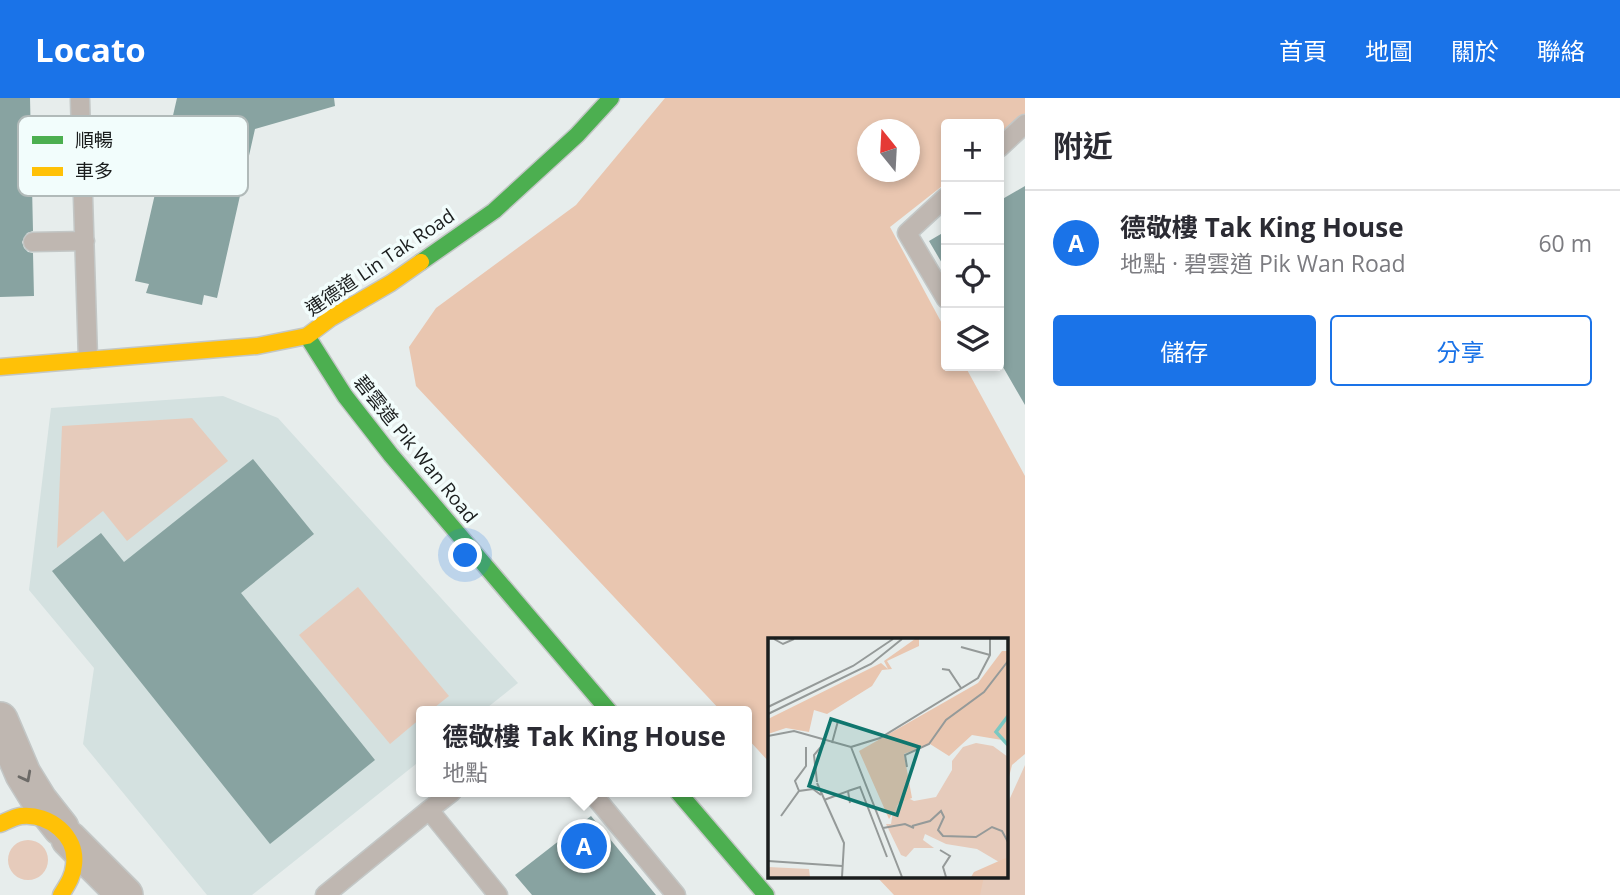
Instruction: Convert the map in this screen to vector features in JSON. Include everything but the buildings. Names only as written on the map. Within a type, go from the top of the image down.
[{"type":"main road","name":"連德道 Lin Tak Road","points":[[6,373],[50,362],[257,346],[307,336],[331,318],[391,283],[494,211],[577,135],[611,98]]},
{"type":"main road","name":"碧雲道 Pik Wan Road","points":[[307,336],[345,396],[391,455],[605,706]]},
{"type":"main road","points":[[682,797],[766,895]]},
{"type":"main road","points":[[0,824],[10,818],[24,815],[38,816],[50,820],[65,834],[73,850],[74,863],[72,878],[61,895]]},
{"type":"street","points":[[0,720],[23,774],[39,800],[65,834],[125,895]]},
{"type":"lane","points":[[80,100],[81,116]]},
{"type":"lane","points":[[1004,143],[1025,124]]},
{"type":"lane","points":[[83,196],[88,359]]},
{"type":"lane","points":[[941,202],[907,233],[941,291]]},
{"type":"lane","points":[[33,242],[85,241]]},
{"type":"lane","points":[[325,895],[446,797]]},
{"type":"lane","points":[[595,797],[676,895]]},
{"type":"lane","points":[[429,810],[498,895]]},
{"type":"shaded area","points":[[665,98],[1025,98],[1025,122],[1004,139],[1004,119],[941,119],[941,187],[890,227],[941,322],[941,371],[968,371],[1025,476],[1025,754],[1012,765],[1007,785],[1007,638],[768,638],[768,761],[752,743],[752,706],[716,706],[416,386],[409,347],[436,308],[576,205]]},
{"type":"shaded area","points":[[223,396],[278,418],[518,683],[489,706],[416,706],[416,764],[252,895],[207,895],[83,744],[94,668],[29,590],[51,408]]},
{"type":"shaded area","points":[[192,418],[228,461],[127,541],[103,511],[57,548],[62,426]]},
{"type":"shaded area","points":[[358,587],[449,696],[436,706],[416,706],[416,722],[390,744],[299,635]]},
{"type":"shaded area","points":[[1025,765],[1025,895],[974,895],[975,878],[1007,878],[1007,805]]},
{"type":"shaded area","points":[[28,840],[42,846],[48,860],[42,874],[28,880],[14,874],[8,860],[14,846]]},
{"type":"shaded area","points":[[878,878],[984,878],[980,895],[894,895]]},
{"type":"traffic: fast","points":[[421,262],[494,211],[577,135],[611,98]]},
{"type":"traffic: fast","points":[[307,336],[345,396],[391,455],[605,706]]},
{"type":"traffic: fast","points":[[682,797],[766,895]]},
{"type":"traffic: slow","points":[[0,367],[257,346],[307,336],[421,262]]},
{"type":"traffic: slow","points":[[0,824],[18,817],[31,816],[42,818],[60,828],[74,854],[71,877],[61,895]]},
{"type":"place","name":"德敬樓 Tak King House","points":[[584,846]]}]
